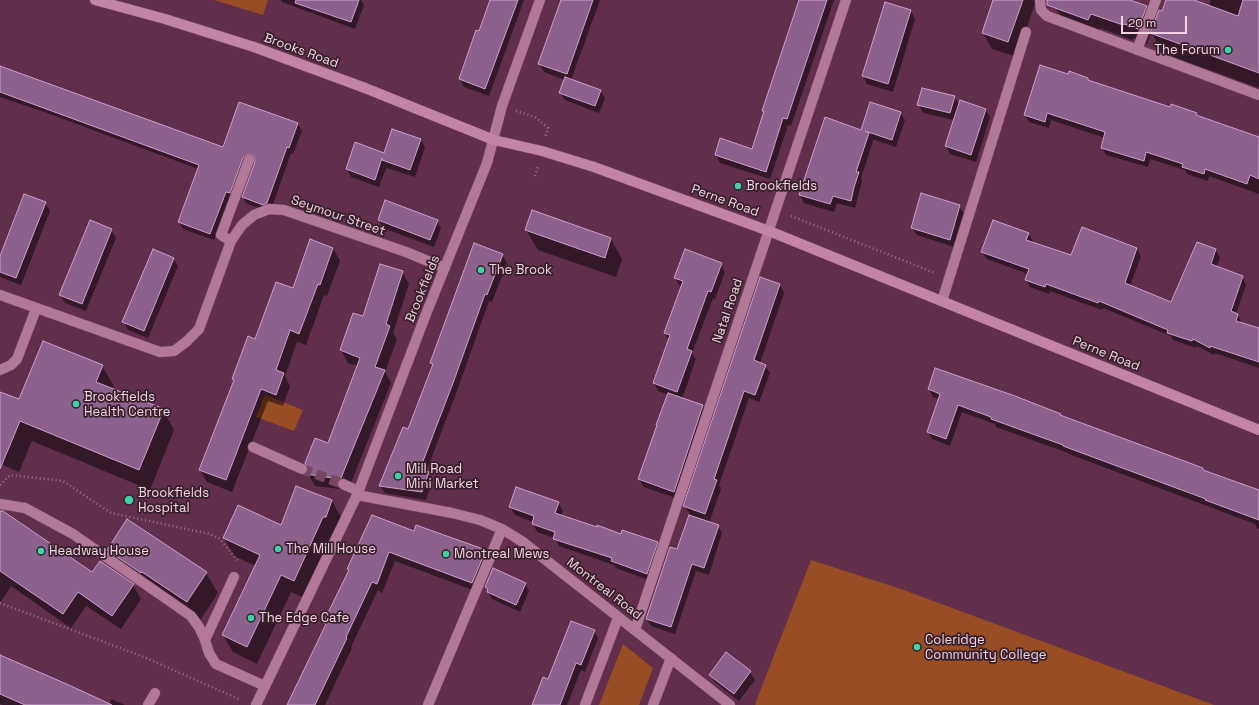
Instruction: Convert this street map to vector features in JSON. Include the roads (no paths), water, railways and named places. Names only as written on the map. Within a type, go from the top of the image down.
[{"type":"main road","name":"Brooks Road","points":[[95,0],[165,19],[254,47],[365,88],[494,140]]},
{"type":"main road","name":"Perne Road","points":[[494,140],[542,151],[594,167],[769,231],[1259,430]]},
{"type":"street","name":"Brookfields","points":[[256,705],[357,493],[426,314],[487,163],[504,99],[540,0]]},
{"type":"street","name":"Natal Road","points":[[634,630],[846,0]]},
{"type":"street","points":[[1040,0],[1041,10],[1047,16],[1259,95]]},
{"type":"street","points":[[1137,50],[1156,0]]},
{"type":"street","points":[[942,301],[1026,32]]},
{"type":"street","points":[[231,241],[221,235],[250,160]]},
{"type":"street","name":"Seymour Street","points":[[0,296],[160,352],[174,351],[199,329],[231,241],[242,225],[254,215],[269,209],[284,210],[406,252],[445,268]]},
{"type":"street","points":[[0,370],[11,365],[17,359],[36,309]]},
{"type":"street","points":[[253,447],[302,469]]},
{"type":"street","name":"Montreal Road","points":[[343,484],[357,493],[452,513],[480,520],[502,529],[523,542],[730,705]]},
{"type":"street","points":[[0,504],[25,508],[73,534],[191,616],[199,627],[209,653],[216,664],[265,686]]},
{"type":"street","points":[[428,705],[502,529]]},
{"type":"street","points":[[205,640],[234,577]]},
{"type":"street","points":[[585,705],[618,618]]},
{"type":"street","points":[[653,705],[671,658]]},
{"type":"street","points":[[148,705],[155,693]]},
{"type":"tunnel","points":[[302,469],[343,484]]},
{"type":"place","name":"The Forum","points":[[1228,50]]},
{"type":"place","name":"Brookfields","points":[[738,186]]},
{"type":"place","name":"The Brook","points":[[481,270]]},
{"type":"place","name":"Brookfields Health Centre","points":[[76,404]]},
{"type":"place","name":"Mill Road Mini Market","points":[[398,476]]},
{"type":"place","name":"Brookfields Hospital","points":[[129,500]]},
{"type":"place","name":"The Mill House","points":[[278,549]]},
{"type":"place","name":"Headway House","points":[[41,551]]},
{"type":"place","name":"Montreal Mews","points":[[446,554]]},
{"type":"place","name":"The Edge Cafe","points":[[251,618]]},
{"type":"place","name":"Coleridge Community College","points":[[917,647]]}]
